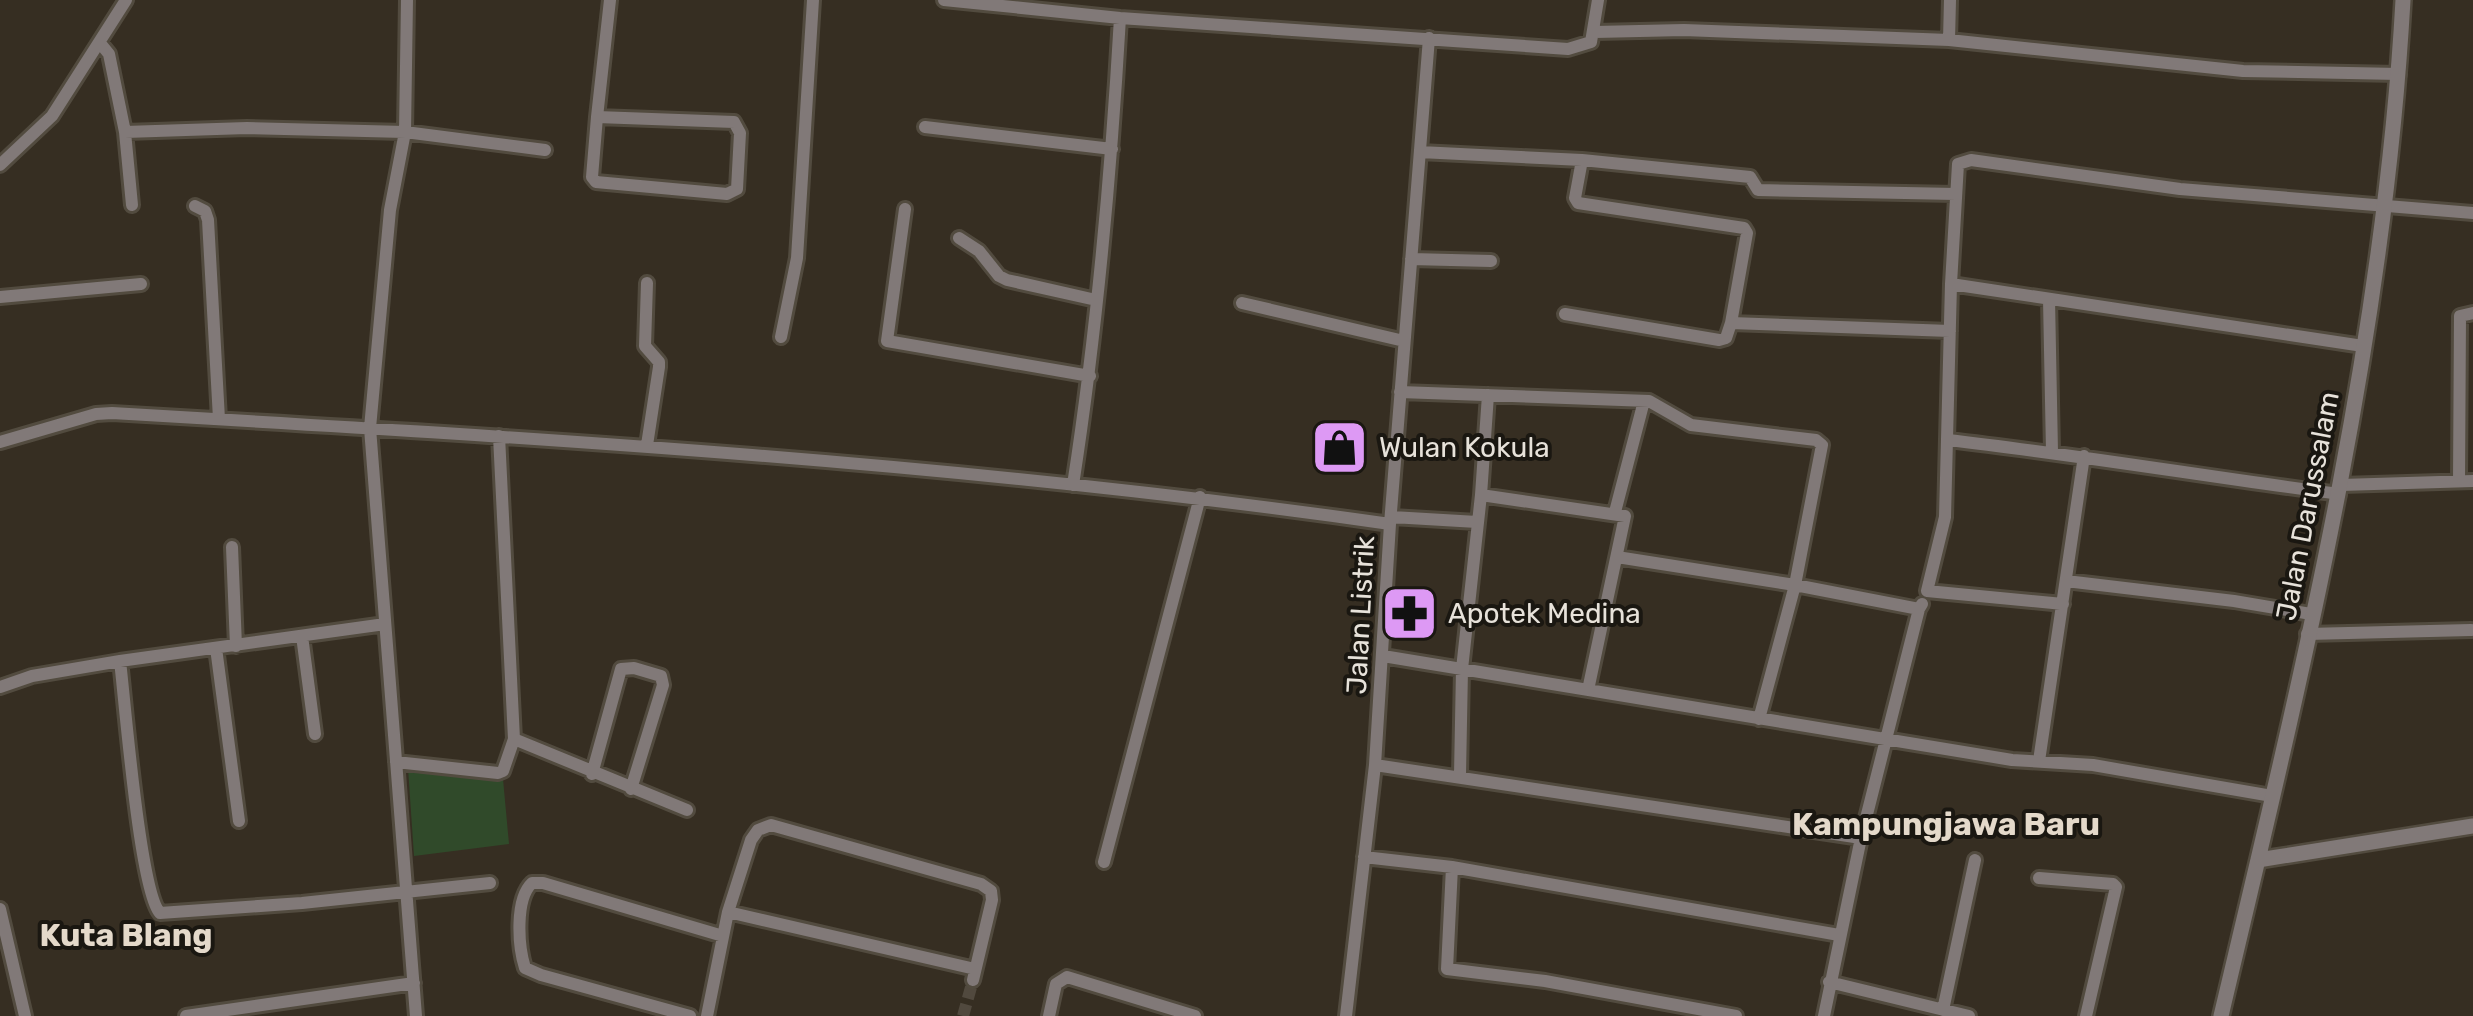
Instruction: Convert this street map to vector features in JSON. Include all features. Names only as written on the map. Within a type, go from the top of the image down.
[{"type":"street","points":[[0,165],[52,116],[126,0]]},
{"type":"street","points":[[408,0],[406,132],[390,210],[370,428],[416,1016]]},
{"type":"street","points":[[596,117],[734,122],[740,133],[738,189],[727,194],[596,182],[592,178],[596,117],[610,0]]},
{"type":"street","points":[[781,337],[796,258],[813,0]]},
{"type":"street","points":[[944,0],[1120,18],[1568,50],[1591,42],[1598,0]]},
{"type":"street","points":[[1949,40],[1950,0]]},
{"type":"street","name":"Jalan Darussalam","points":[[2221,1016],[2340,490],[2384,208],[2402,0]]},
{"type":"street","points":[[1074,484],[1090,376],[1120,18]]},
{"type":"street","points":[[1594,32],[1684,30],[1949,40],[2243,71],[2398,74]]},
{"type":"street","name":"Jalan Listrik","points":[[1346,1016],[1376,765],[1428,38]]},
{"type":"street","points":[[100,43],[109,54],[125,132],[132,205]]},
{"type":"street","points":[[926,127],[1112,149]]},
{"type":"street","points":[[125,132],[247,128],[406,132],[545,150]]},
{"type":"street","points":[[1420,152],[1582,160],[1750,177],[1758,190],[1956,194]]},
{"type":"street","points":[[1565,314],[1719,340],[1726,338],[1747,233],[1744,228],[1578,203],[1575,198],[1582,160]]},
{"type":"street","points":[[1824,1016],[1861,838],[1945,516],[1958,164],[1971,160],[2180,189],[2473,214]]},
{"type":"street","points":[[195,206],[204,211],[208,220],[219,419]]},
{"type":"street","points":[[905,209],[887,341],[1090,376]]},
{"type":"street","points":[[959,238],[979,251],[998,276],[1096,300]]},
{"type":"street","points":[[1411,258],[1492,261]]},
{"type":"street","points":[[647,283],[645,346],[659,367],[647,446]]},
{"type":"street","points":[[0,297],[140,284]]},
{"type":"street","points":[[1951,284],[2363,346]]},
{"type":"street","points":[[2048,299],[2052,452]]},
{"type":"street","points":[[1242,303],[1404,340]]},
{"type":"street","points":[[1948,440],[2340,490],[2466,481],[2460,316],[2473,313]]},
{"type":"street","points":[[1731,323],[1950,331]]},
{"type":"street","points":[[1400,392],[1644,401],[1659,404],[1692,425],[1816,440],[1822,445],[1795,584],[1759,719]]},
{"type":"street","points":[[1460,775],[1462,669],[1488,395]]},
{"type":"street","points":[[1614,512],[1644,401]]},
{"type":"street","points":[[0,442],[96,414],[219,419],[647,446],[1074,484],[1391,520],[1478,522]]},
{"type":"street","points":[[396,762],[498,773],[503,771],[514,739],[498,436]]},
{"type":"street","points":[[2039,761],[2084,456]]},
{"type":"street","points":[[1481,495],[1625,516],[1588,690]]},
{"type":"street","points":[[1104,862],[1200,497]]},
{"type":"street","points":[[232,546],[236,646]]},
{"type":"street","points":[[1617,557],[1795,584],[1920,609]]},
{"type":"street","points":[[2066,581],[2312,614]]},
{"type":"street","points":[[1927,591],[2063,604]]},
{"type":"street","points":[[0,687],[32,676],[120,661],[385,624]]},
{"type":"street","points":[[2307,634],[2471,630]]},
{"type":"street","points":[[302,636],[314,734]]},
{"type":"street","points":[[216,648],[239,821]]},
{"type":"street","points":[[1383,656],[2012,760],[2094,765],[2272,796]]},
{"type":"street","points":[[120,661],[144,858],[154,906],[160,913],[490,883]]},
{"type":"street","points":[[592,774],[621,669],[634,668],[661,676],[664,686],[631,788]]},
{"type":"street","points":[[514,739],[686,810]]},
{"type":"street","points":[[1376,765],[1861,838]]},
{"type":"street","points":[[707,1016],[728,912],[751,840],[758,830],[771,825],[980,884],[991,891],[992,900],[974,974],[728,912]]},
{"type":"street","points":[[2258,860],[2473,826]]},
{"type":"street","points":[[1364,858],[1452,868],[1839,935]]},
{"type":"street","points":[[1943,1010],[1975,860]]},
{"type":"street","points":[[1452,868],[1447,969],[1545,981],[1736,1016]]},
{"type":"street","points":[[2040,878],[2116,887],[2086,1016]]},
{"type":"street","points":[[690,1016],[540,976],[524,968],[520,955],[525,891],[532,883],[543,884],[722,936]]},
{"type":"street","points":[[0,909],[25,1016]]},
{"type":"street","points":[[1049,1016],[1056,984],[1067,976],[1196,1016]]},
{"type":"street","points":[[1829,982],[1969,1016]]},
{"type":"street","points":[[186,1016],[414,984]]},
{"type":"green space","points":[[408,768],[503,779],[509,844],[414,856]]},
{"type":"tunnel","points":[[963,1016],[973,980]]},
{"type":"place","name":"Wulan Kokula","points":[[1340,447]]},
{"type":"place","name":"Apotek Medina","points":[[1409,613]]},
{"type":"district","name":"Kampungjawa Baru","points":[[1946,824]]},
{"type":"district","name":"Kuta Blang","points":[[126,935]]}]
